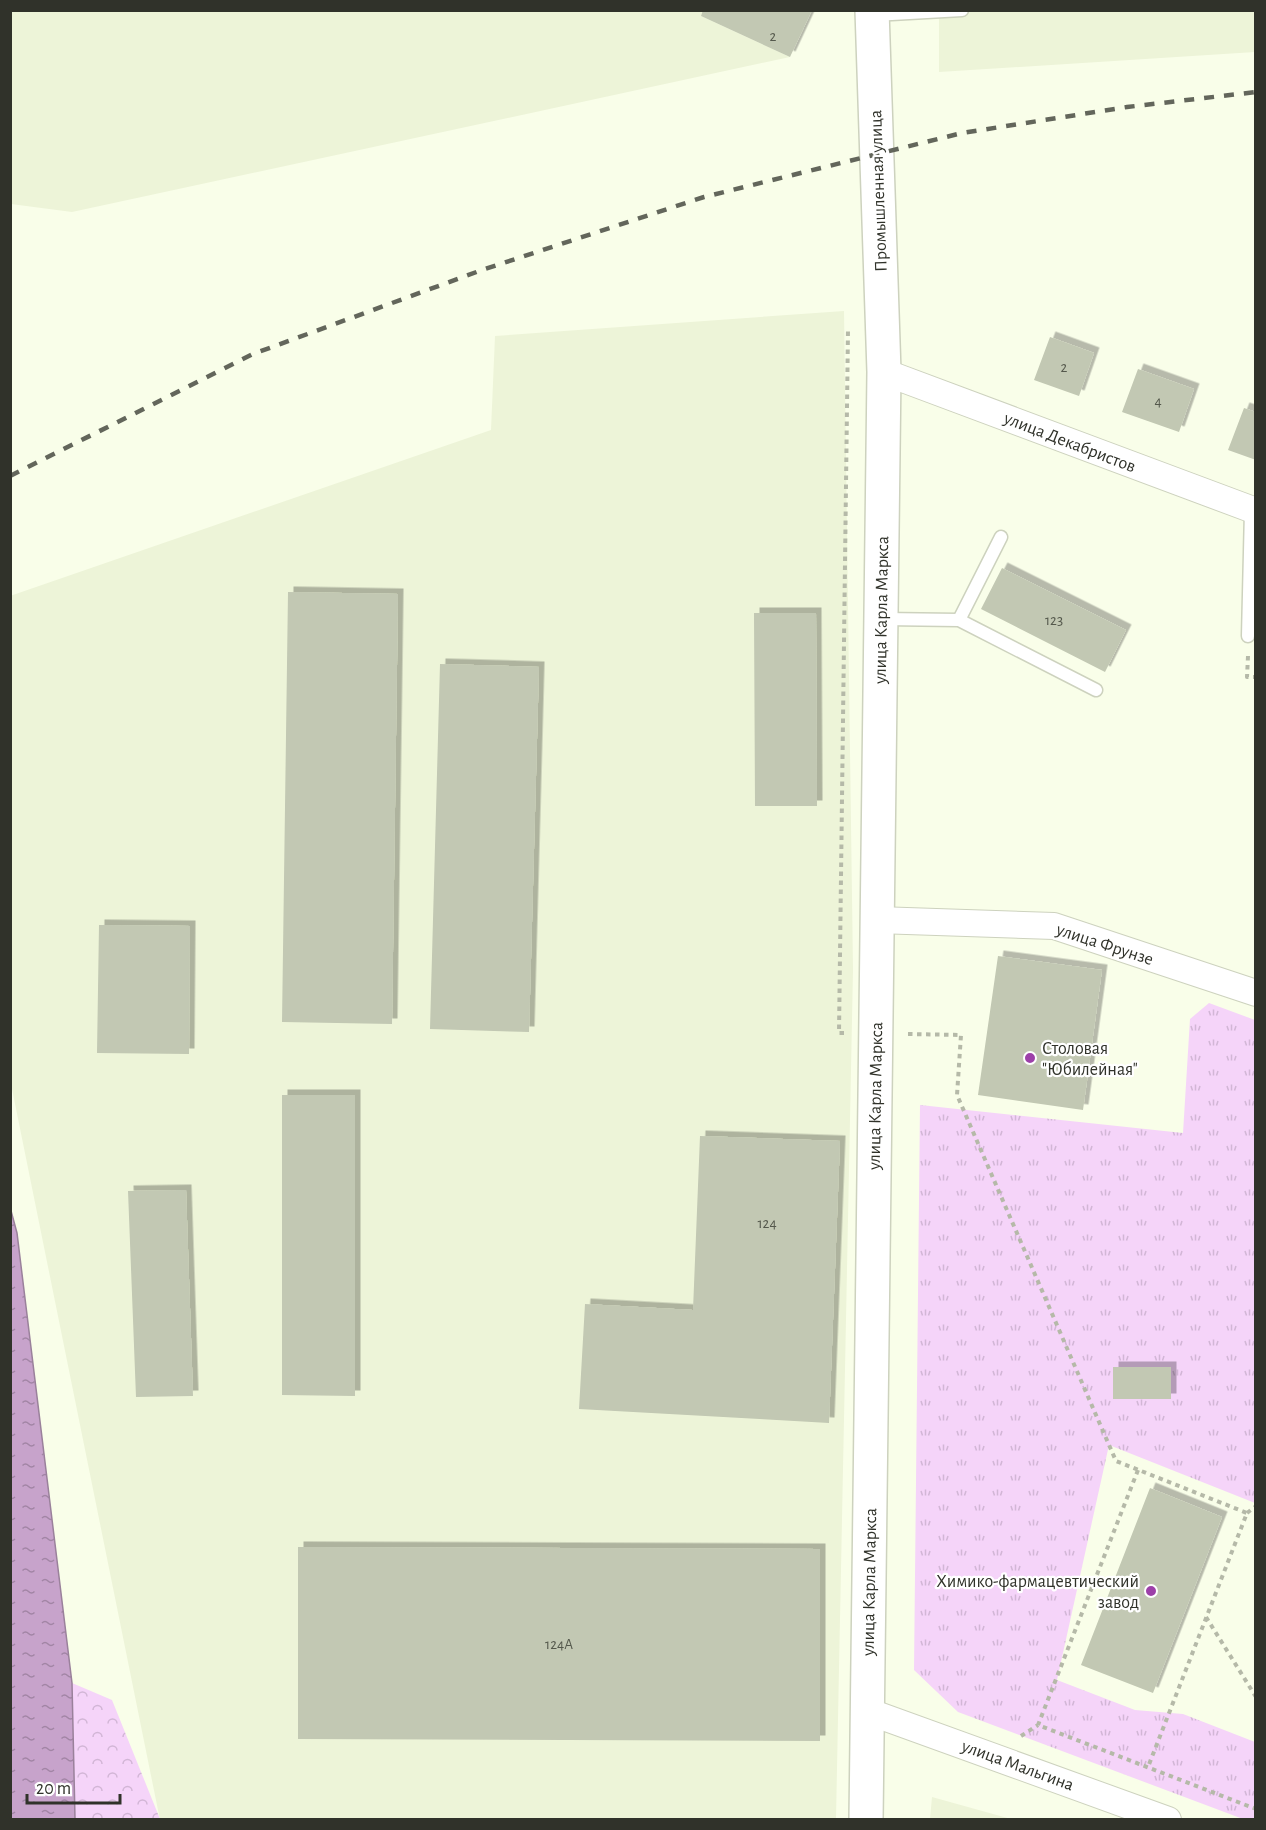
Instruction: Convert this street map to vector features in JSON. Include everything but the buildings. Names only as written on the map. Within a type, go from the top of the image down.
[{"type":"street","name":"Промышленная улица","points":[[872,13],[884,372]]},
{"type":"street","name":"улица Декабристов","points":[[884,372],[1253,511]]},
{"type":"street","name":"улица Карла Маркса","points":[[866,1820],[884,372]]},
{"type":"street","name":"улица Фрунзе","points":[[877,920],[1054,926],[1256,993]]},
{"type":"street","name":"улица Мальгина","points":[[867,1711],[1168,1820]]},
{"type":"lane","points":[[872,13],[962,10]]},
{"type":"lane","points":[[1248,636],[1253,511]]},
{"type":"lane","points":[[959,620],[1001,537]]},
{"type":"lane","points":[[881,619],[959,620],[1096,690]]},
{"type":"path","points":[[848,327],[839,1033],[961,1035],[957,1095],[1116,1461],[1247,1513]]},
{"type":"path","points":[[1138,1470],[1038,1725],[1256,1809]]},
{"type":"path","points":[[1148,1767],[1247,1513],[1256,1506]]},
{"type":"path","points":[[1206,1617],[1256,1697]]},
{"type":"shaded area","points":[[11,11],[703,11],[701,16],[790,57],[72,212],[11,204]]},
{"type":"shaded area","points":[[939,11],[1255,11],[1255,52],[939,72]]},
{"type":"shaded area","points":[[844,311],[853,970],[836,1819],[160,1820],[11,1084],[10,596],[491,430],[495,336]]},
{"type":"shaded area","points":[[932,1797],[1011,1819],[930,1819]]},
{"type":"green space","points":[[1209,1003],[1255,1020],[1255,1503],[1109,1445],[1057,1680],[1135,1710],[1183,1714],[1255,1742],[1255,1819],[1243,1819],[958,1712],[914,1670],[920,1105],[1183,1133],[1190,1019]]},
{"type":"green space","points":[[72,1683],[112,1700],[160,1819],[75,1819]]},
{"type":"water","points":[[10,1207],[17,1233],[72,1683],[75,1819],[11,1819]]},
{"type":"railway","points":[[10,476],[253,354],[482,270],[704,197],[962,133],[1127,107],[1256,92]]},
{"type":"place","name":"Столовая \"Юбилейная\"","points":[[1030,1058]]},
{"type":"place","name":"Химико-фармацевтический завод","points":[[1151,1591]]}]
